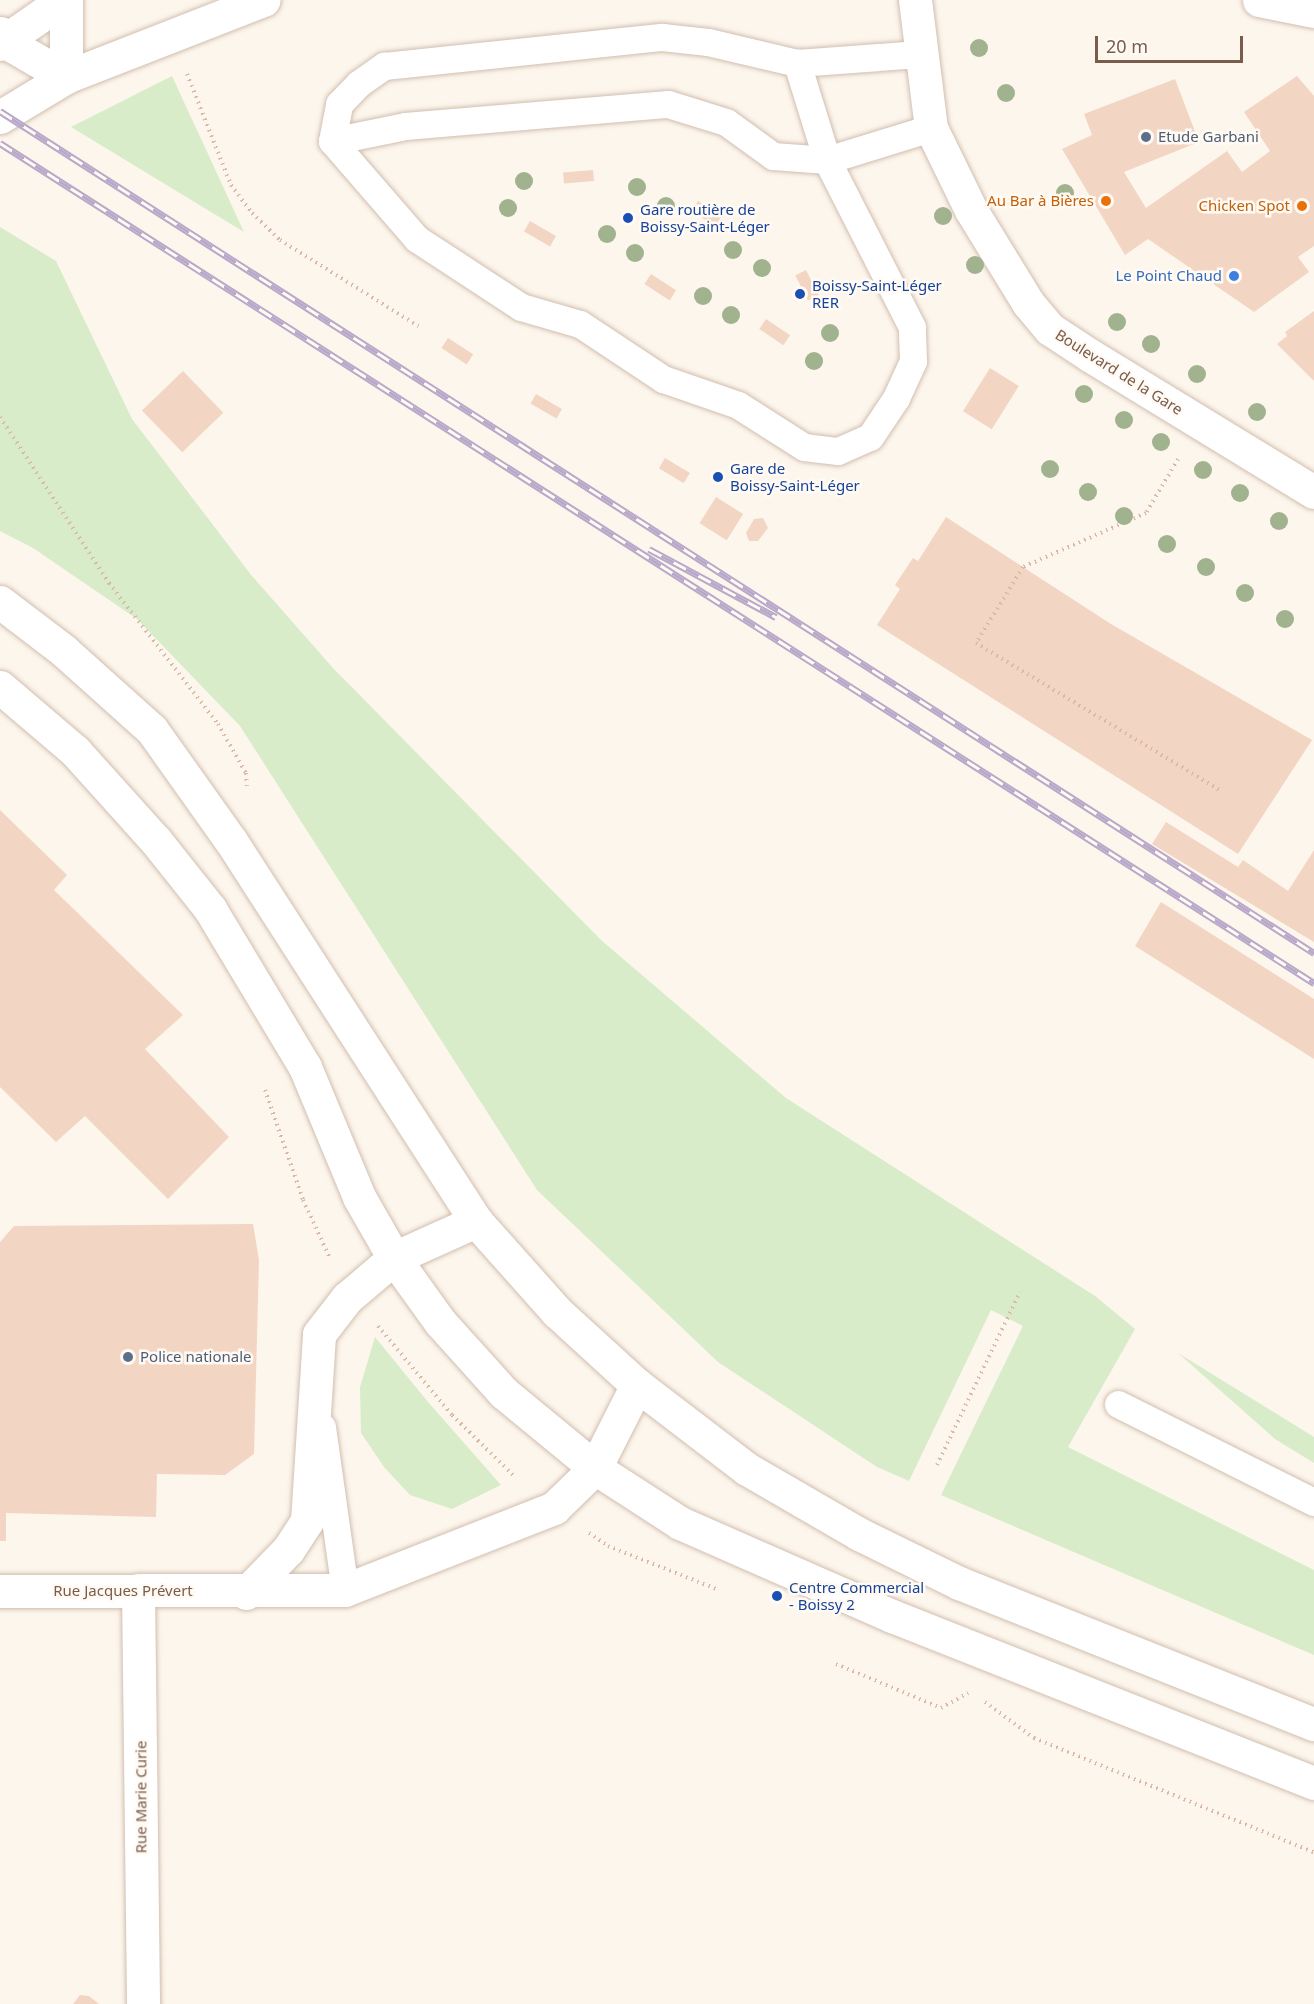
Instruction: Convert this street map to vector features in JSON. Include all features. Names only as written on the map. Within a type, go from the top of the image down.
[{"type":"street","points":[[65,0],[1,39],[66,77]]},
{"type":"street","points":[[65,0],[66,77]]},
{"type":"street","points":[[0,117],[66,77],[263,0]]},
{"type":"street","name":"Boulevard de la Gare","points":[[915,0],[931,128],[1008,275],[1050,329],[1314,492]]},
{"type":"street","points":[[1259,0],[1314,12]]},
{"type":"street","points":[[0,602],[64,651],[152,730],[231,841],[476,1221],[557,1312],[637,1385],[747,1469],[859,1534],[959,1583],[1314,1724]]},
{"type":"street","points":[[0,687],[75,751],[156,841],[210,909],[305,1067],[359,1197],[394,1258],[440,1322],[504,1393],[595,1468],[680,1523],[892,1616],[1314,1784]]},
{"type":"street","points":[[246,1593],[288,1550],[307,1521],[318,1396],[319,1334],[347,1298],[394,1258],[476,1221]]},
{"type":"street","points":[[595,1468],[637,1385]]},
{"type":"street","name":"Rue Jacques Prévert","points":[[0,1591],[138,1590],[246,1593],[345,1590],[544,1514],[595,1468]]},
{"type":"street","name":"Rue Marie Curie","points":[[138,1590],[143,2004]]},
{"type":"lane","points":[[332,141],[339,104],[358,84],[384,66],[662,38],[708,42],[797,63],[920,54]]},
{"type":"lane","points":[[332,141],[417,240],[521,307],[580,324],[663,379],[738,405],[804,447],[838,451],[870,437],[896,398],[913,361],[912,327],[827,160],[797,63]]},
{"type":"lane","points":[[332,141],[405,126],[668,104],[726,122],[773,156],[827,160],[931,128]]},
{"type":"lane","points":[[318,1396],[345,1590]]},
{"type":"lane","points":[[1118,1404],[1314,1502]]},
{"type":"path","points":[[184,67],[231,185],[252,213],[280,240],[418,326]]},
{"type":"path","points":[[0,417],[109,583],[218,724],[246,773],[247,793]]},
{"type":"path","points":[[1199,422],[1146,513],[1023,567],[976,643],[1220,790]]},
{"type":"path","points":[[937,1465],[1020,1292]]},
{"type":"path","points":[[836,1664],[941,1708],[971,1692]]},
{"type":"green space","points":[[172,76],[244,232],[71,127]]},
{"type":"green space","points":[[0,227],[56,261],[132,419],[252,576],[333,668],[601,940],[786,1098],[1095,1296],[1135,1329],[1068,1447],[1314,1570],[1314,1655],[941,1495],[1023,1326],[991,1310],[909,1481],[877,1467],[718,1362],[537,1190],[240,726],[137,619],[33,548],[0,531]]},
{"type":"green space","points":[[375,1337],[501,1485],[452,1509],[410,1495],[384,1467],[361,1433],[360,1387]]},
{"type":"green space","points":[[1178,1353],[1314,1437],[1314,1463],[1275,1439]]},
{"type":"building","points":[[1297,76],[1314,96],[1314,246],[1298,257],[1309,272],[1254,312],[1148,239],[1125,255],[1062,149],[1092,135],[1084,114],[1175,79],[1199,142],[1124,172],[1146,208],[1227,151],[1242,172],[1270,151],[1244,112]]},
{"type":"building","points":[[593,170],[594,181],[564,184],[563,173]]},
{"type":"building","points":[[698,201],[722,216],[715,226],[692,211]]},
{"type":"building","points":[[530,221],[556,236],[550,246],[524,231]]},
{"type":"building","points":[[806,270],[819,295],[808,300],[795,275]]},
{"type":"building","points":[[651,274],[676,290],[670,300],[644,284]]},
{"type":"building","points":[[1314,311],[1314,381],[1277,344],[1287,336],[1285,332]]},
{"type":"building","points":[[766,319],[790,335],[783,345],[759,329]]},
{"type":"building","points":[[448,338],[473,354],[467,364],[441,348]]},
{"type":"building","points":[[990,368],[1019,386],[992,429],[963,411]]},
{"type":"building","points":[[183,371],[223,413],[182,452],[142,411]]},
{"type":"building","points":[[536,394],[562,409],[556,419],[530,404]]},
{"type":"building","points":[[665,458],[690,473],[684,483],[659,468]]},
{"type":"building","points":[[716,497],[743,514],[727,540],[700,523]]},
{"type":"building","points":[[946,517],[1111,624],[1312,740],[1238,854],[877,625],[900,589],[895,585],[913,558],[918,561]]},
{"type":"building","points":[[763,518],[768,528],[758,541],[749,541],[746,533],[754,519]]},
{"type":"building","points":[[0,810],[67,875],[54,890],[183,1015],[145,1049],[229,1137],[168,1199],[85,1116],[56,1142],[0,1087]]},
{"type":"building","points":[[1166,822],[1238,867],[1243,860],[1288,891],[1314,850],[1314,942],[1152,844]]},
{"type":"building","points":[[1161,902],[1314,999],[1314,1059],[1135,946]]},
{"type":"building","name":"Police nationale","points":[[253,1224],[259,1260],[254,1454],[225,1475],[157,1474],[156,1517],[6,1513],[6,1541],[0,1541],[0,1242],[14,1226]]},
{"type":"building","points":[[80,1995],[89,1996],[99,2004],[73,2004]]},
{"type":"railway","points":[[0,111],[1314,953]]},
{"type":"railway","points":[[0,143],[1314,983]]},
{"type":"railway","points":[[649,549],[776,617]]},
{"type":"place","name":"Etude Garbani","points":[[1146,137]]},
{"type":"place","name":"Au Bar à Bières","points":[[1106,201]]},
{"type":"place","name":"Chicken Spot","points":[[1302,206]]},
{"type":"place","name":"Gare routière de Boissy-Saint-Léger","points":[[628,218]]},
{"type":"place","name":"Le Point Chaud","points":[[1234,276]]},
{"type":"place","name":"Boissy-Saint-Léger RER","points":[[800,294]]},
{"type":"place","name":"Gare de Boissy-Saint-Léger","points":[[718,477]]},
{"type":"place","name":"Police nationale","points":[[128,1357]]},
{"type":"place","name":"Centre Commercial - Boissy 2","points":[[777,1596]]}]
